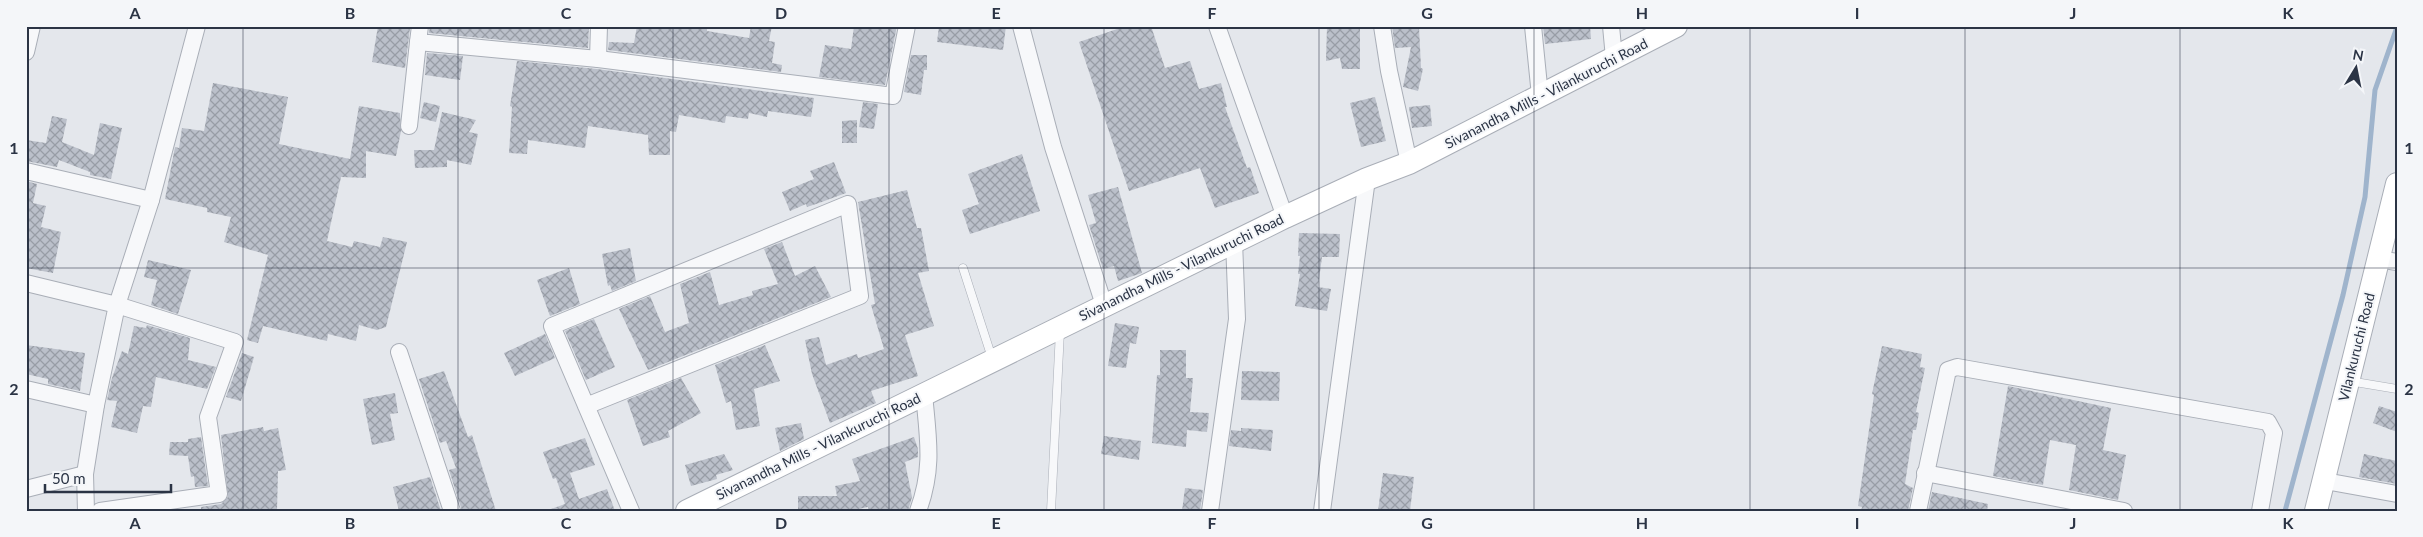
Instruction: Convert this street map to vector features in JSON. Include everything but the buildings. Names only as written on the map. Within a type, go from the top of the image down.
[{"type":"main road","name":"Sivanandha Mills - Vilankuruchi Road","points":[[687,511],[711,505],[924,394],[1284,216],[1367,179],[1409,163],[1676,26]]},
{"type":"main road","name":"Vilankuruchi Road","points":[[2316,511],[2325,481],[2348,381],[2388,260],[2397,184]]},
{"type":"street","points":[[26,52],[32,26]]},
{"type":"street","points":[[86,511],[85,474],[96,405],[117,305],[152,200],[197,26]]},
{"type":"street","points":[[598,59],[599,26]]},
{"type":"street","points":[[409,126],[419,34],[598,59],[893,96],[907,26]]},
{"type":"street","points":[[1021,26],[1053,147],[1104,305]]},
{"type":"street","points":[[1217,26],[1284,216]]},
{"type":"street","points":[[1382,26],[1389,71],[1409,163]]},
{"type":"street","points":[[1533,26],[1540,96]]},
{"type":"street","points":[[1611,26],[1614,58]]},
{"type":"street","points":[[26,171],[152,200]]},
{"type":"street","points":[[1322,511],[1367,179]]},
{"type":"street","points":[[586,406],[860,296],[848,204],[552,326],[586,406],[631,511]]},
{"type":"street","points":[[1210,511],[1237,319],[1234,242]]},
{"type":"street","points":[[26,283],[117,305],[235,342],[208,417],[219,494],[100,511]]},
{"type":"street","points":[[399,352],[452,511]]},
{"type":"street","points":[[1918,511],[1948,370],[1957,367],[2268,422],[2274,432],[2260,511]]},
{"type":"street","points":[[26,389],[96,405]]},
{"type":"street","points":[[918,511],[927,488],[930,459],[924,394]]},
{"type":"street","points":[[1925,473],[2124,511]]},
{"type":"street","points":[[26,489],[85,474]]},
{"type":"street","points":[[2325,481],[2397,494]]},
{"type":"lane","points":[[963,268],[993,360]]},
{"type":"lane","points":[[1051,511],[1060,327]]},
{"type":"lane","points":[[2348,381],[2397,389]]},
{"type":"waterway","points":[[2285,511],[2343,295],[2365,197],[2375,90],[2397,27]]}]
